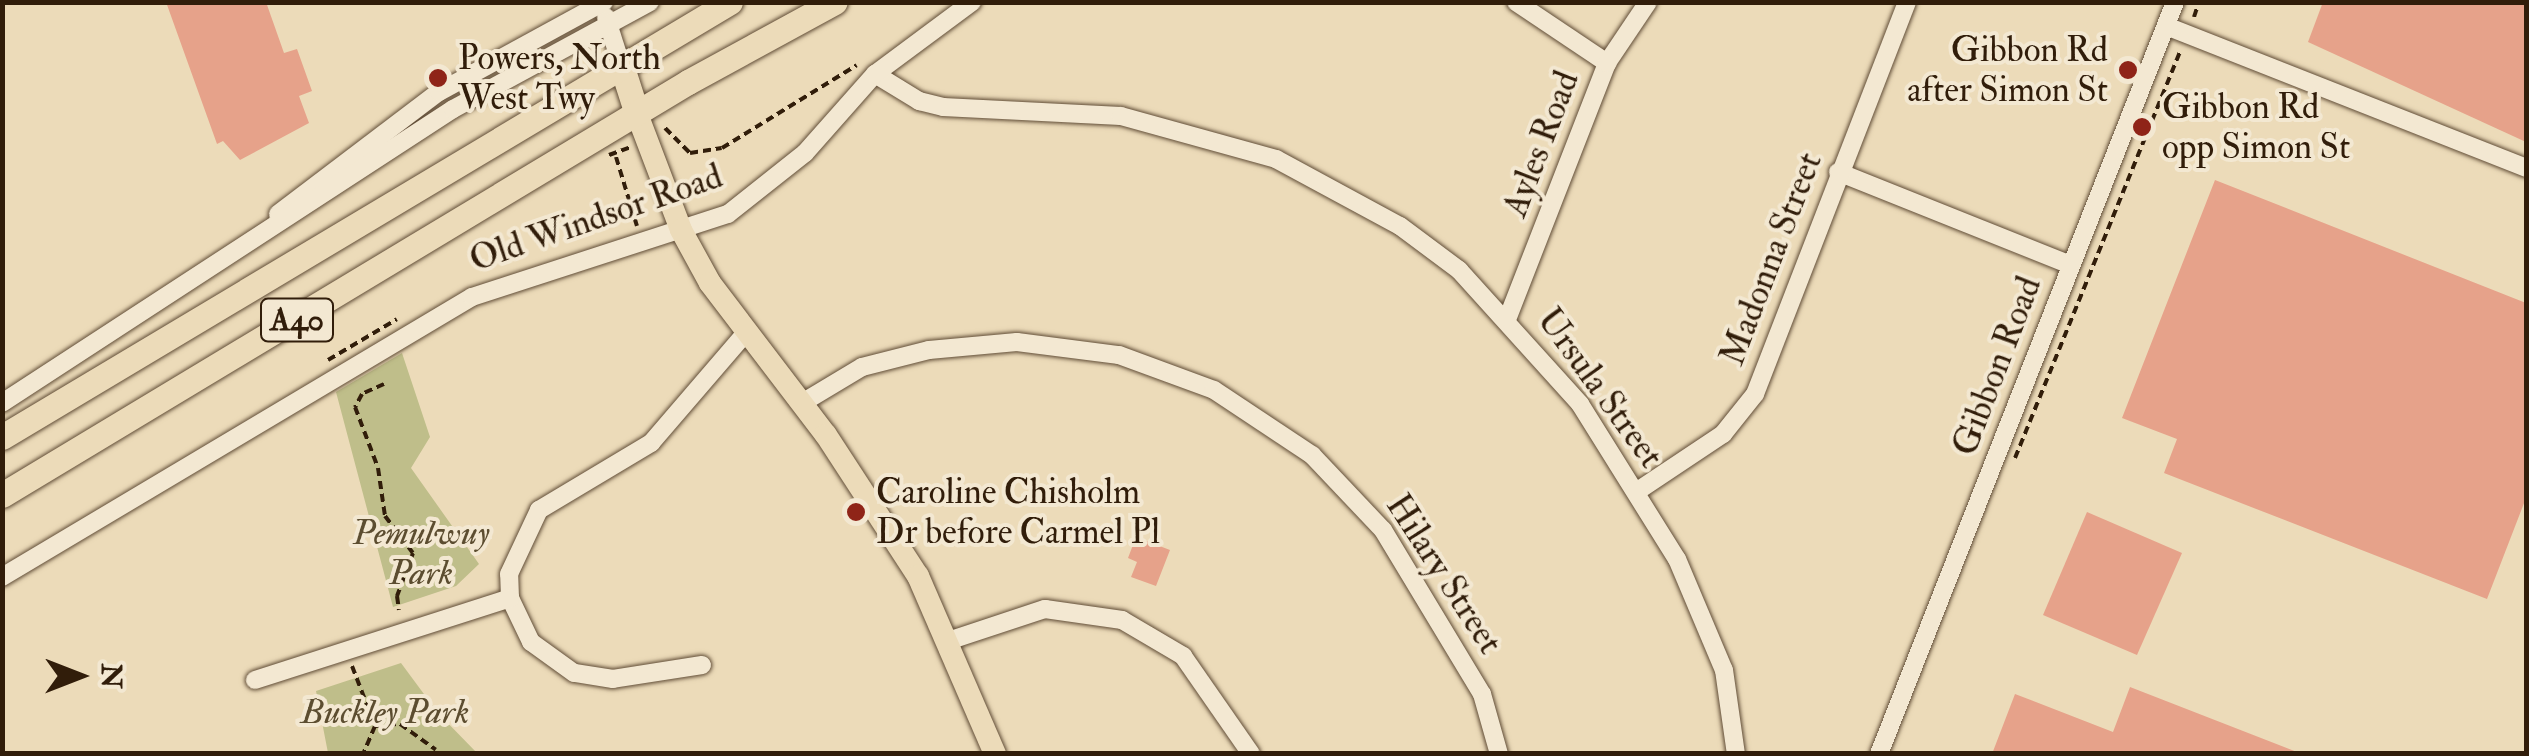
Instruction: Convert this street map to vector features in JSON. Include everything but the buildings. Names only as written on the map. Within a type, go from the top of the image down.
[{"type":"highway","name":"A40","points":[[2,436],[730,2]]},
{"type":"highway","name":"Old Windsor Road","points":[[2,495],[637,114],[836,2]]},
{"type":"highway","points":[[621,64],[637,114]]},
{"type":"main road","points":[[637,114],[681,230],[744,335],[802,403],[872,502],[951,640],[995,754]]},
{"type":"street","points":[[2,403],[453,109],[650,2]]},
{"type":"street","name":"Old Windsor Road","points":[[2,577],[472,298],[716,220],[761,192],[805,154],[873,65],[972,2]]},
{"type":"street","points":[[1516,2],[1607,64]]},
{"type":"street","name":"Ayles Road","points":[[1508,317],[1607,64],[1648,2]]},
{"type":"street","name":"Madonna Street","points":[[1636,492],[1723,434],[1755,394],[1907,2]]},
{"type":"street","name":"Gibbon Road","points":[[1879,754],[2176,2]]},
{"type":"street","points":[[200,277],[439,92],[602,3],[621,64]]},
{"type":"street","points":[[2166,26],[2526,168]]},
{"type":"street","name":"Ursula Street","points":[[873,65],[919,101],[943,107],[1121,116],[1276,159],[1400,226],[1508,317],[1580,404],[1636,492],[1704,614],[1724,670],[1736,754]]},
{"type":"street","points":[[1838,172],[2070,266]]},
{"type":"street","points":[[702,665],[613,679],[574,673],[531,642],[510,598],[515,551],[539,510],[651,443],[744,335]]},
{"type":"street","name":"Hilary Street","points":[[802,403],[862,366],[929,350],[1017,342],[1119,354],[1214,390],[1312,455],[1383,530],[1482,694],[1499,754]]},
{"type":"street","points":[[255,680],[510,598]]},
{"type":"street","points":[[951,640],[1045,609],[1122,620],[1183,656],[1252,754]]},
{"type":"path","points":[[2000,451],[2018,460],[2199,2]]},
{"type":"path","points":[[668,126],[690,154],[722,148],[873,65]]},
{"type":"path","points":[[384,384],[362,394],[355,407],[378,468],[385,516],[413,553],[397,596],[399,610]]},
{"type":"path","points":[[346,652],[375,726],[363,753]]},
{"type":"path","points":[[375,726],[400,724],[436,752]]},
{"type":"path","points":[[429,754],[436,752]]},
{"type":"green space","name":"Pemulwuy Park","points":[[402,353],[430,437],[411,468],[479,564],[456,586],[393,607],[336,392]]},
{"type":"green space","name":"Buckley Park","points":[[401,663],[438,713],[477,753],[328,753],[316,691]]},
{"type":"place","name":"Gibbon Rd after Simon St","points":[[2128,70]]},
{"type":"place","name":"Powers, North West Twy","points":[[438,78]]},
{"type":"place","name":"Gibbon Rd opp Simon St","points":[[2142,127]]},
{"type":"place","name":"Caroline Chisholm Dr before Carmel Pl","points":[[856,512]]}]
